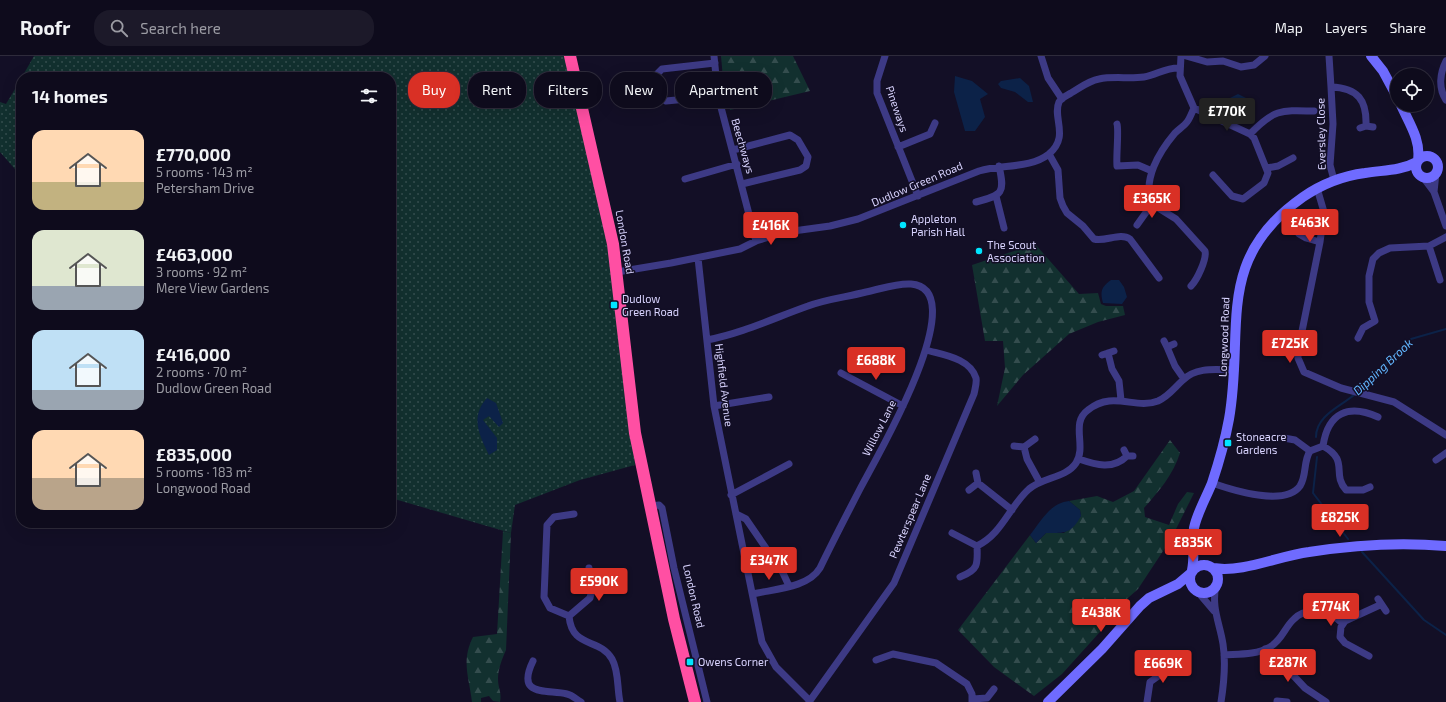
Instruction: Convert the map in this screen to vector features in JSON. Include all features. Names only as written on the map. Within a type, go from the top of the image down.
[{"type":"highway","name":"London Road","points":[[570,56],[605,205],[617,272],[631,412],[674,619],[695,702]]},
{"type":"street","name":"Pineways","points":[[885,56],[876,87],[918,196]]},
{"type":"street","points":[[1041,56],[1048,78],[1062,99]]},
{"type":"street","points":[[1181,56],[1180,76],[1194,108],[1250,134],[1267,168],[1267,178],[1264,183],[1243,199],[1232,196],[1212,175]]},
{"type":"street","points":[[1186,56],[1207,62],[1223,59],[1241,67],[1254,64],[1265,56]]},
{"type":"street","name":"Eversley Close","points":[[1329,56],[1333,124],[1330,165],[1334,180]]},
{"type":"street","points":[[1371,56],[1383,71],[1390,84]]},
{"type":"street","points":[[675,100],[666,101],[659,95],[656,88],[656,75],[662,69],[714,60]]},
{"type":"street","name":"Beechways","points":[[714,60],[715,72]]},
{"type":"street","points":[[1446,61],[1442,72],[1440,85],[1446,100]]},
{"type":"street","points":[[1158,278],[1130,239],[1126,236],[1093,242],[1083,226],[1067,213],[1060,198],[1058,170],[1049,154],[1058,141],[1060,132],[1058,108],[1062,99],[1087,83],[1100,79],[1146,76],[1162,70],[1180,68]]},
{"type":"street","name":"Eversley Close","points":[[1331,87],[1347,89],[1358,96],[1364,106],[1366,127]]},
{"type":"street","name":"Beechways","points":[[721,108],[756,241]]},
{"type":"street","points":[[1191,286],[1205,262],[1205,251],[1176,219],[1152,204],[1148,184],[1152,171],[1165,147],[1175,133],[1187,122],[1194,108]]},
{"type":"street","points":[[1250,134],[1264,120],[1281,111],[1290,109],[1314,111]]},
{"type":"street","points":[[1404,112],[1419,148],[1416,168],[1434,192],[1446,226]]},
{"type":"street","name":"Pineways","points":[[898,147],[930,134],[935,122]]},
{"type":"street","points":[[1117,123],[1119,128],[1116,142],[1116,168],[1138,165],[1152,171]]},
{"type":"street","points":[[733,150],[790,135],[798,140],[808,157],[806,166],[800,170],[742,184]]},
{"type":"street","points":[[1416,139],[1437,163],[1434,192]]},
{"type":"street","name":"Dudlow Green Road","points":[[617,272],[740,249],[756,241],[786,232],[818,228],[858,219],[918,196],[964,176],[999,166],[1028,164],[1049,154]]},
{"type":"street","points":[[1418,161],[1427,156],[1433,158]]},
{"type":"street","points":[[1267,168],[1278,166],[1293,158]]},
{"type":"street","name":"Longwood Road","points":[[1191,572],[1194,528],[1212,483],[1228,427],[1235,370],[1237,294],[1250,255],[1261,237],[1274,222],[1303,197],[1317,188],[1334,180],[1356,174],[1395,170],[1418,161]]},
{"type":"street","points":[[685,179],[737,164]]},
{"type":"street","points":[[976,202],[996,196],[1001,192],[1003,184],[999,166]]},
{"type":"street","name":"Longwood Road","points":[[1395,170],[1421,176]]},
{"type":"street","points":[[1421,176],[1431,177],[1436,173]]},
{"type":"street","points":[[1317,188],[1324,207],[1320,242],[1300,335],[1298,358],[1304,372],[1350,391],[1394,402],[1446,435]]},
{"type":"street","points":[[996,196],[1004,228]]},
{"type":"street","points":[[1137,225],[1152,204]]},
{"type":"street","points":[[1299,234],[1306,238],[1320,242]]},
{"type":"street","points":[[1358,338],[1363,328],[1375,321],[1369,302],[1369,276],[1373,259],[1379,253],[1390,248],[1429,246],[1446,237]]},
{"type":"street","points":[[1429,246],[1441,281]]},
{"type":"street","name":"Highfield Avenue","points":[[698,258],[714,406],[762,642],[770,660],[794,687],[809,701]]},
{"type":"street","name":"Willow Lane","points":[[707,340],[763,324],[816,303],[897,285],[911,284],[924,290],[932,303],[933,313],[926,350],[912,388],[903,406],[818,572],[807,580],[789,586]]},
{"type":"street","points":[[1174,344],[1165,344],[1175,366],[1184,379]]},
{"type":"street","name":"Pewterspear Lane","points":[[809,701],[894,583],[974,394],[976,380],[970,366],[950,356],[926,350]]},
{"type":"street","points":[[1108,353],[1112,369],[1119,381],[1120,400]]},
{"type":"street","points":[[977,546],[990,538],[1022,496],[1039,481],[1065,473],[1071,469],[1079,459],[1081,448],[1079,423],[1082,415],[1087,410],[1104,401],[1120,400],[1155,402],[1167,396],[1184,379],[1204,370],[1235,370]]},
{"type":"street","points":[[840,373],[903,406]]},
{"type":"street","points":[[714,406],[768,396]]},
{"type":"street","points":[[1322,446],[1324,437],[1330,426],[1336,418],[1344,412],[1361,410],[1378,417]]},
{"type":"street","points":[[1284,438],[1296,440],[1310,451]]},
{"type":"street","points":[[1014,446],[1024,447],[1035,439]]},
{"type":"street","points":[[1212,483],[1236,490],[1274,497],[1287,495],[1297,489],[1301,484],[1304,475],[1306,457],[1310,451],[1322,446]]},
{"type":"street","points":[[1322,446],[1332,452],[1339,461],[1339,476],[1342,485],[1346,490],[1363,490],[1370,487]]},
{"type":"street","points":[[1024,447],[1027,459],[1039,481]]},
{"type":"street","points":[[1079,459],[1107,465],[1120,462],[1128,454]]},
{"type":"street","points":[[1436,460],[1446,454]]},
{"type":"street","points":[[731,495],[789,464]]},
{"type":"street","points":[[976,474],[978,483],[1012,510]]},
{"type":"street","points":[[970,490],[978,483]]},
{"type":"street","name":"London Road","points":[[651,506],[659,505],[662,508],[674,568],[706,702]]},
{"type":"street","points":[[569,616],[554,611],[545,601],[543,588],[544,551],[548,522],[558,516],[575,514]]},
{"type":"street","points":[[736,514],[746,519],[783,573],[789,586],[753,594]]},
{"type":"street","points":[[952,533],[977,546]]},
{"type":"street","points":[[1194,545],[1212,567],[1218,578],[1214,603],[1224,656],[1224,681],[1221,702]]},
{"type":"street","points":[[960,577],[971,573],[975,568],[977,562],[977,546]]},
{"type":"street","points":[[1048,702],[1102,649],[1140,606],[1149,598],[1186,579],[1191,572],[1202,564],[1212,567],[1238,568],[1273,559],[1316,551],[1376,546],[1446,546]]},
{"type":"street","points":[[569,616],[585,604],[592,596],[589,566]]},
{"type":"street","points":[[1169,588],[1179,587],[1205,593],[1210,592],[1224,577],[1238,568]]},
{"type":"street","points":[[1191,572],[1190,582],[1195,590],[1208,602],[1215,613]]},
{"type":"street","points":[[1370,657],[1349,646],[1342,640],[1340,632],[1342,623],[1379,602],[1386,612]]},
{"type":"street","points":[[1224,656],[1250,654],[1265,649],[1281,638],[1292,620],[1301,614],[1323,613],[1334,616],[1342,623]]},
{"type":"street","points":[[569,616],[570,627],[578,638],[603,649],[612,659],[616,667],[620,702]]},
{"type":"street","points":[[1265,649],[1274,662],[1291,673],[1305,688],[1326,702]]},
{"type":"street","points":[[878,657],[893,654],[936,663],[967,684],[972,700],[987,698],[994,690]]},
{"type":"street","points":[[1147,702],[1150,682],[1172,665],[1166,657]]},
{"type":"street","points":[[534,660],[529,676],[530,684],[534,689],[542,692],[567,694],[581,702]]},
{"type":"street","points":[[1276,699],[1287,702]]},
{"type":"green space","points":[[34,56],[571,56],[575,72],[534,72],[534,108],[583,108],[602,192],[630,399],[635,465],[580,480],[515,505],[511,533],[396,499],[396,72],[25,72]]},
{"type":"green space","points":[[721,56],[793,56],[810,91],[772,100],[772,72],[722,72]]},
{"type":"green space","points":[[16,87],[16,170],[0,152],[0,102],[6,104]]},
{"type":"green space","points":[[1035,244],[1079,294],[1098,293],[1101,304],[1106,306],[1123,306],[1125,315],[1098,322],[1069,334],[1023,375],[997,406],[1005,368],[1003,341],[985,341],[972,265]]},
{"type":"green space","points":[[1170,440],[1180,453],[1177,461],[1165,482],[1144,508],[1145,517],[1169,525],[1178,504],[1187,492],[1194,493],[1171,539],[1138,589],[1119,606],[1108,623],[1062,674],[1034,696],[994,667],[958,630],[1030,535],[1036,543],[1046,533],[1064,533],[1081,516],[1080,510],[1069,501],[1097,496],[1113,502],[1134,491]]},
{"type":"green space","points":[[503,531],[511,533],[506,650],[500,664],[498,675],[501,696],[500,702],[493,701],[489,696],[481,698],[481,702],[472,702],[467,669],[467,654],[473,637],[497,634]]},
{"type":"water","points":[[955,76],[972,81],[988,94],[980,99],[985,117],[975,131],[965,131],[954,92]]},
{"type":"water","points":[[1020,78],[1029,86],[1033,102],[1028,102],[1015,92],[1001,88],[998,84],[1001,81]]},
{"type":"water","points":[[1238,94],[1246,98],[1244,105],[1240,109],[1234,109],[1228,106],[1230,98]]},
{"type":"water","points":[[1111,280],[1119,280],[1124,287],[1127,297],[1122,304],[1103,303],[1103,287]]},
{"type":"water","points":[[487,398],[496,403],[503,423],[499,427],[489,416],[483,420],[497,438],[497,450],[489,455],[479,433],[478,426],[479,412]]},
{"type":"water","points":[[1069,501],[1080,510],[1081,516],[1074,526],[1063,532],[1046,533],[1036,543],[1030,535],[1042,519],[1056,505]]},
{"type":"waterway","name":"Dipping Brook","points":[[1358,391],[1411,339],[1446,329]]},
{"type":"waterway","name":"Dipping Brook","points":[[1316,437],[1317,429],[1325,417],[1355,394]]},
{"type":"waterway","name":"Dipping Brook","points":[[1317,457],[1313,493],[1348,539]]},
{"type":"waterway","name":"Dipping Brook","points":[[1362,552],[1424,620],[1446,635]]},
{"type":"place","name":"Appleton Parish Hall","points":[[903,225]]},
{"type":"place","name":"The Scout Association","points":[[979,251]]},
{"type":"place","name":"Dudlow Green Road","points":[[614,305]]},
{"type":"place","name":"Stoneacre Gardens","points":[[1228,443]]},
{"type":"place","name":"Owens Corner","points":[[690,662]]}]
